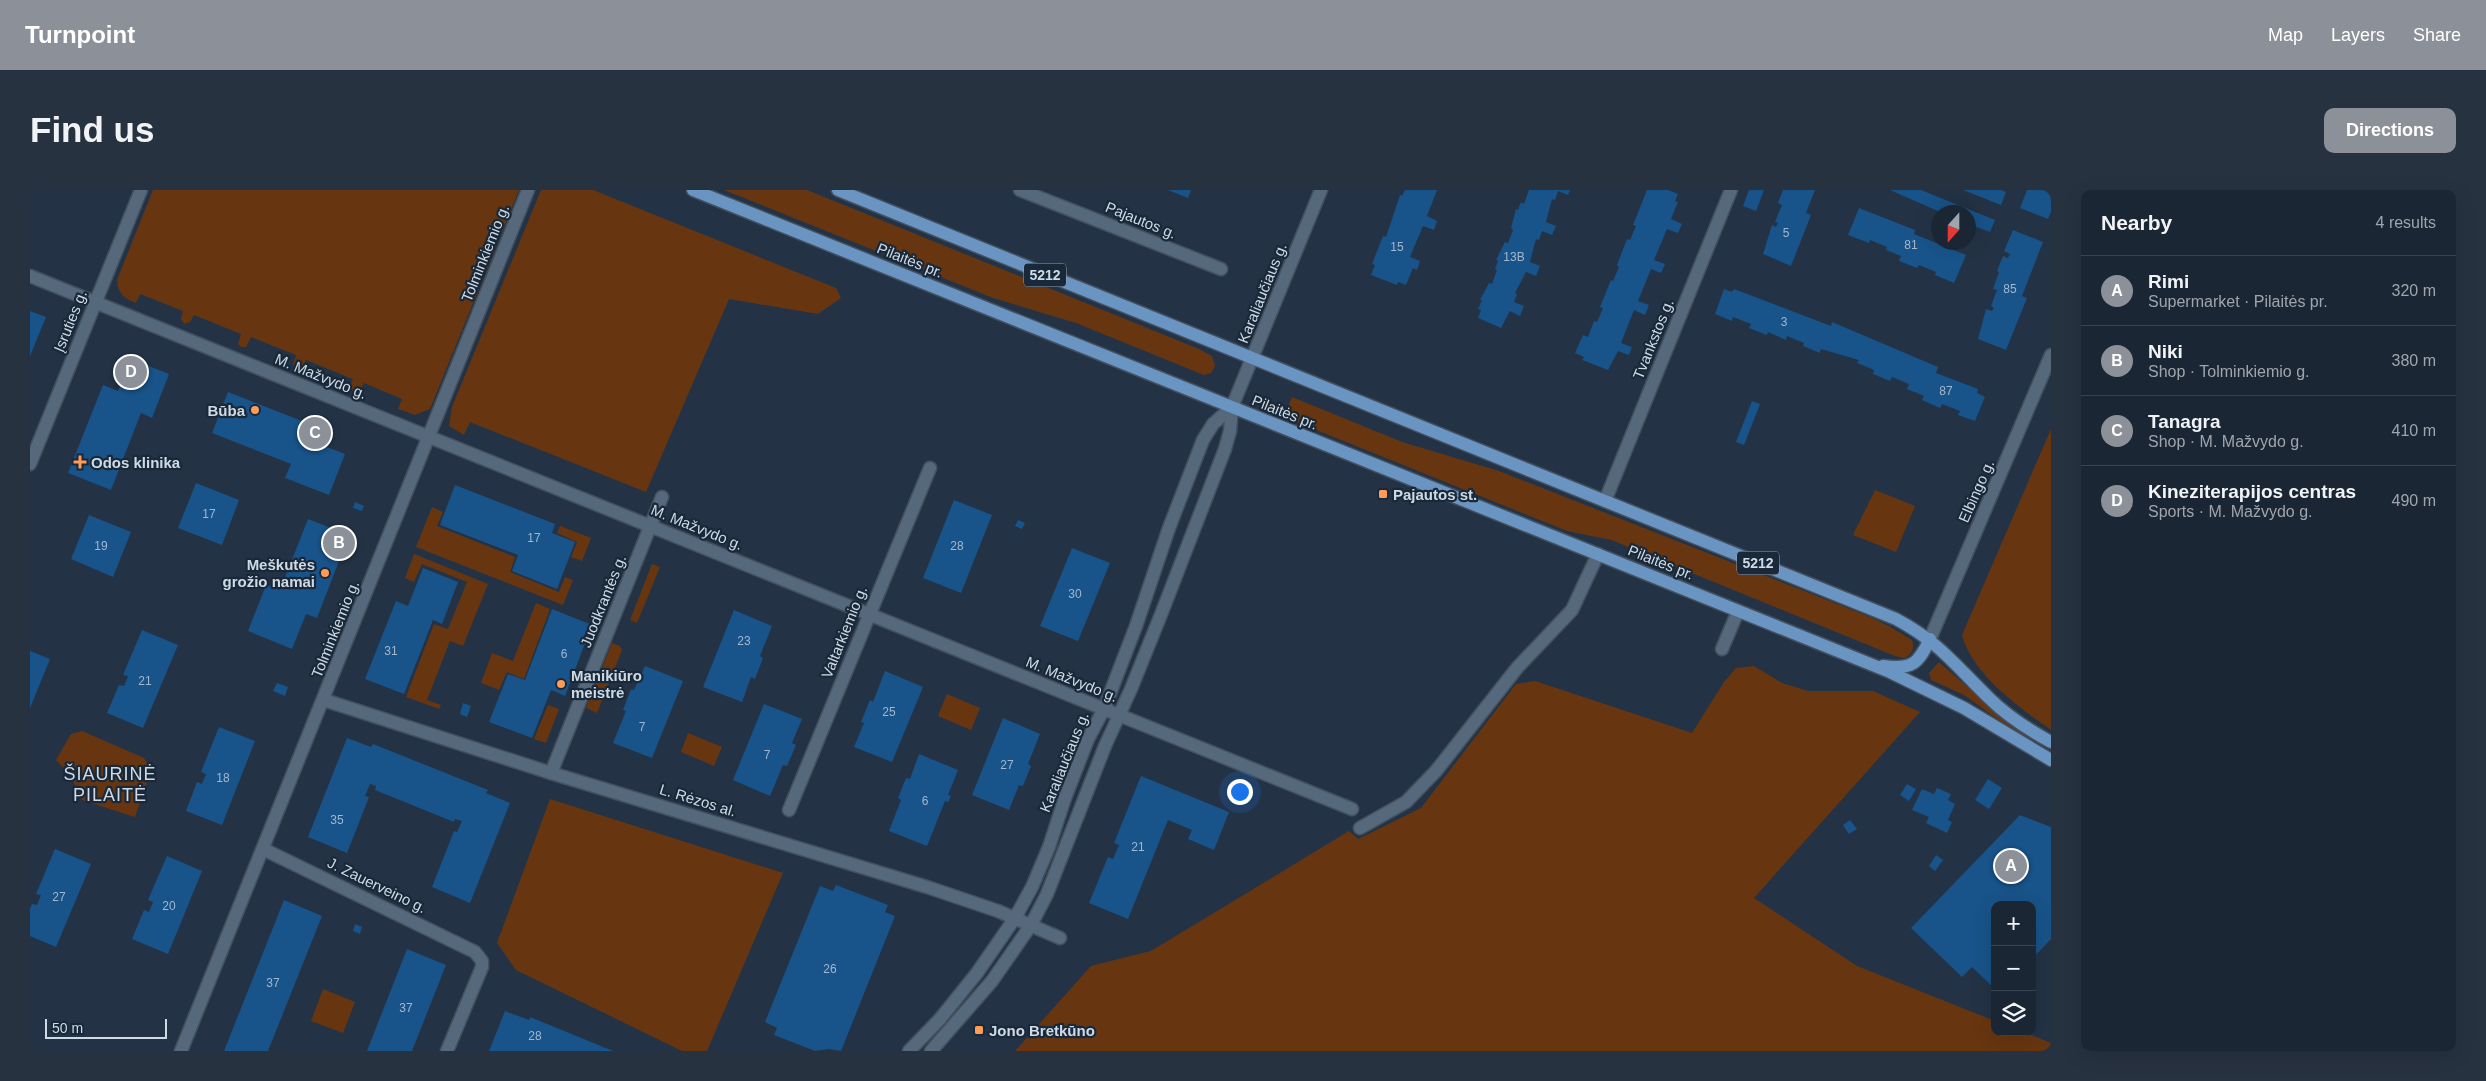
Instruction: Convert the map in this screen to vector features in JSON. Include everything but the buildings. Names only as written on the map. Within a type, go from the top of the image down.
[{"type":"main road","name":"Pilaitės pr.","points":[[693,190],[1866,663],[1925,688],[1964,708],[2051,760]]},
{"type":"main road","name":"5212","points":[[838,190],[1896,619],[1930,639],[1990,699],[2014,719],[2051,742]]},
{"type":"main road","name":"Pilaitės pr.","points":[[1866,663],[1890,667],[1914,665],[1922,656],[1930,639]]},
{"type":"street","name":"Įsruties g.","points":[[30,464],[141,190]]},
{"type":"street","name":"Tolminkiemio g.","points":[[181,1051],[528,190]]},
{"type":"street","name":"Pajautos g.","points":[[1020,190],[1221,269]]},
{"type":"street","name":"Karaliaučiaus g.","points":[[931,1051],[992,980],[1031,924],[1048,894],[1093,776],[1119,716],[1225,449],[1230,431],[1232,408],[1322,190]]},
{"type":"street","name":"Tvankstos g.","points":[[1605,501],[1730,190]]},
{"type":"street","name":"M. Mažvydo g.","points":[[30,276],[1352,809]]},
{"type":"street","name":"Elbingo g.","points":[[1930,639],[2051,355]]},
{"type":"street","name":"Karaliaučiaus g.","points":[[909,1051],[961,994],[1014,918],[1041,867],[1068,790],[1104,709],[1136,626],[1169,528],[1203,440],[1213,424],[1232,408]]},
{"type":"street","name":"Valtarkiemio g.","points":[[789,810],[930,468]]},
{"type":"street","name":"Juodkrantės g.","points":[[551,773],[662,497]]},
{"type":"street","points":[[1360,828],[1406,802],[1436,771],[1517,668],[1572,610],[1598,554]]},
{"type":"street","points":[[1722,649],[1738,611]]},
{"type":"street","name":"L. Rėzos al.","points":[[324,700],[551,773],[928,887],[1031,924],[1060,938]]},
{"type":"street","name":"J. Zauerveino g.","points":[[263,849],[475,952],[482,961],[482,967],[447,1051]]},
{"type":"shaded area","points":[[153,190],[519,190],[430,409],[415,415],[398,409],[402,399],[364,383],[360,391],[354,392],[350,387],[353,379],[306,360],[301,371],[296,371],[293,365],[296,355],[251,337],[246,347],[241,347],[238,344],[241,334],[194,315],[190,322],[184,324],[181,319],[183,311],[140,294],[136,303],[125,297],[120,292],[117,280]]},
{"type":"shaded area","points":[[541,190],[593,190],[836,288],[841,298],[818,314],[729,299],[646,492],[470,422],[464,435],[449,426],[452,407]]},
{"type":"shaded area","points":[[724,190],[807,190],[1199,349],[1212,356],[1215,366],[1211,373],[1204,375],[1076,323],[993,298]]},
{"type":"shaded area","points":[[1292,397],[1402,442],[1499,471],[1870,617],[1912,640],[1912,651],[1904,658],[1895,656],[1611,540],[1567,531],[1284,417]]},
{"type":"shaded area","points":[[2051,429],[2051,730],[2012,701],[1986,676],[1967,649],[1962,635]]},
{"type":"shaded area","points":[[1875,490],[1915,506],[1896,552],[1853,535]]},
{"type":"shaded area","points":[[432,507],[443,512],[437,526],[515,557],[510,572],[559,592],[565,577],[573,580],[563,605],[416,547]]},
{"type":"shaded area","points":[[560,526],[591,538],[582,561],[571,557],[577,542],[557,533]]},
{"type":"shaded area","points":[[414,554],[488,584],[463,646],[450,641],[427,700],[441,705],[439,709],[406,697],[434,624],[448,629],[467,582],[422,564],[414,582],[405,578]]},
{"type":"shaded area","points":[[652,564],[660,567],[637,623],[630,620]]},
{"type":"shaded area","points":[[536,603],[550,609],[524,679],[507,672],[499,690],[481,683],[492,653],[513,661]]},
{"type":"shaded area","points":[[612,643],[620,646],[622,650],[597,713],[586,708]]},
{"type":"shaded area","points":[[1939,662],[2012,726],[2044,748],[2042,751],[1964,695],[1931,680],[1929,673]]},
{"type":"shaded area","points":[[1754,666],[1782,683],[1808,691],[1873,691],[1920,712],[1754,898],[1857,966],[1991,1019],[1991,1036],[2034,1036],[2051,1043],[2051,1051],[1015,1051],[1091,966],[1151,951],[1349,831],[1358,839],[1421,808],[1516,684],[1535,681],[1692,733],[1724,682],[1736,668]]},
{"type":"shaded area","points":[[947,694],[980,708],[971,730],[938,716]]},
{"type":"shaded area","points":[[548,705],[559,709],[546,743],[534,739]]},
{"type":"shaded area","points":[[82,731],[144,758],[151,770],[135,817],[82,800],[70,775],[56,760],[71,734]]},
{"type":"shaded area","points":[[688,733],[722,747],[714,766],[681,752]]},
{"type":"shaded area","points":[[550,799],[783,873],[707,1051],[682,1051],[516,970],[497,943]]},
{"type":"shaded area","points":[[323,989],[355,1002],[343,1033],[311,1021]]},
{"type":"place","name":"Kineziterapijos centras","points":[[131,372]]},
{"type":"place","name":"Būba","points":[[255,410]]},
{"type":"place","name":"Tanagra","points":[[315,433]]},
{"type":"place","name":"Odos klinika","points":[[80,462]]},
{"type":"place","name":"Pajautos st.","points":[[1383,494]]},
{"type":"place","name":"Niki","points":[[339,543]]},
{"type":"place","name":"Meškutės grožio namai","points":[[325,573]]},
{"type":"place","name":"Manikiūro meistrė","points":[[561,684]]},
{"type":"place","name":"Rimi","points":[[2011,866]]},
{"type":"place","name":"Jono Bretkūno","points":[[979,1030]]},
{"type":"district","name":"ŠIAURINĖ PILAITĖ","points":[[110,784]]}]
